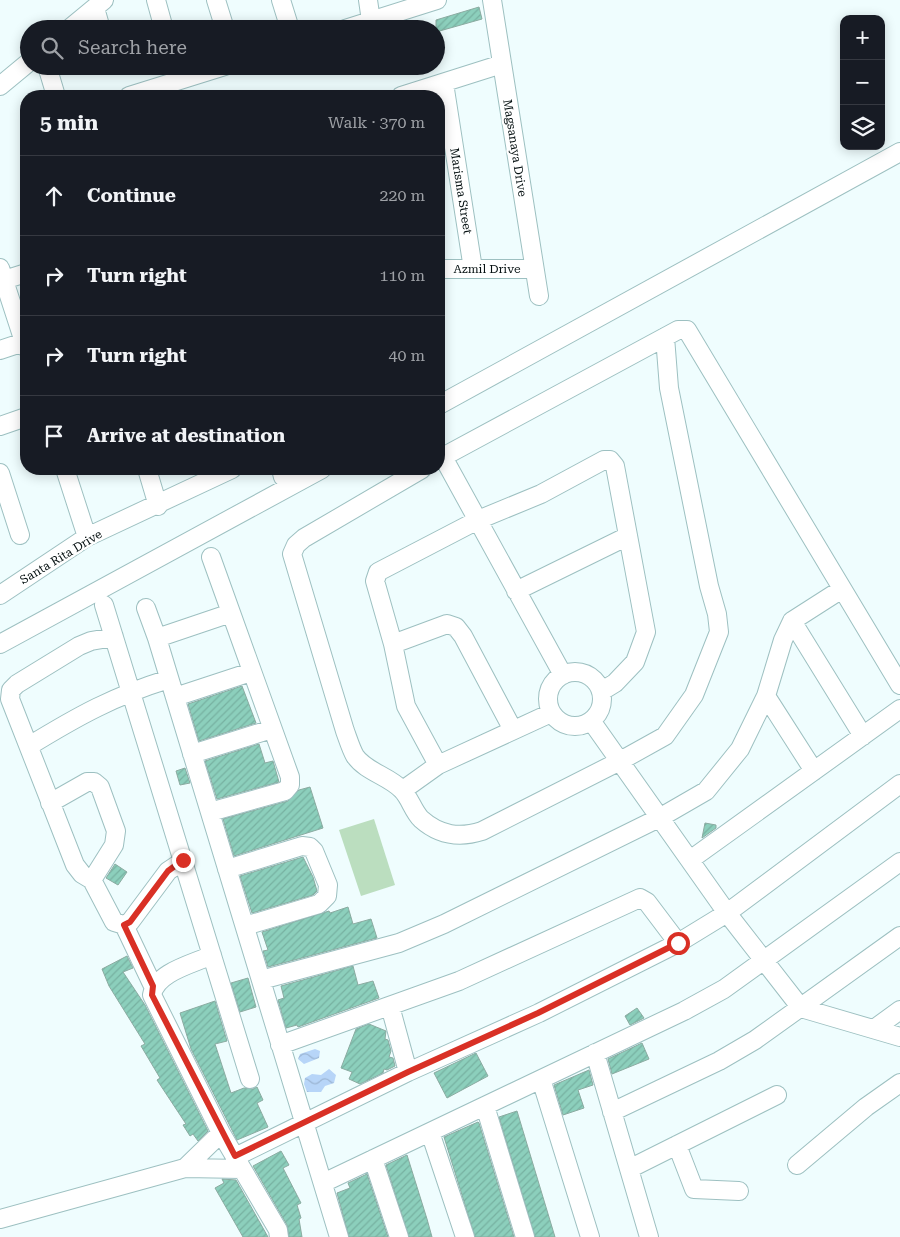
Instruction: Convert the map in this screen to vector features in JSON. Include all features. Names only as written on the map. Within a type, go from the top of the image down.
[{"type":"street","points":[[156,0],[162,20]]},
{"type":"street","points":[[216,0],[222,20]]},
{"type":"street","points":[[281,0],[287,20]]},
{"type":"street","points":[[368,0],[371,20]]},
{"type":"street","name":"Magsanaya Drive","points":[[492,0],[539,296]]},
{"type":"street","points":[[374,20],[432,1]]},
{"type":"street","points":[[80,20],[100,4]]},
{"type":"street","points":[[100,4],[101,20]]},
{"type":"street","points":[[421,90],[502,64]]},
{"type":"street","points":[[0,86],[20,69]]},
{"type":"street","points":[[50,75],[54,90]]},
{"type":"street","points":[[148,90],[196,75]]},
{"type":"street","name":"Marisma Street","points":[[444,83],[473,269]]},
{"type":"street","points":[[445,402],[887,162],[900,152]]},
{"type":"street","name":"Azmil Drive","points":[[445,269],[534,269]]},
{"type":"street","points":[[20,273],[2,274],[20,330]]},
{"type":"street","points":[[445,456],[678,330],[687,330],[900,685]]},
{"type":"street","points":[[412,475],[304,538],[296,544],[292,554],[345,731],[355,756],[364,765],[384,776],[402,790],[421,819],[447,835],[464,836],[482,830],[620,761],[665,736],[694,696],[719,632],[717,614],[709,586],[669,388],[665,337]]},
{"type":"street","points":[[0,350],[20,346]]},
{"type":"street","points":[[0,426],[20,419]]},
{"type":"street","points":[[438,765],[406,706],[393,644],[375,581],[378,572],[478,520],[541,494],[604,460],[610,460],[615,466],[646,632],[635,662],[615,683],[602,692]]},
{"type":"street","points":[[445,465],[478,520],[563,675]]},
{"type":"street","points":[[0,473],[20,535]]},
{"type":"street","points":[[67,475],[87,537]]},
{"type":"street","points":[[149,475],[158,506]]},
{"type":"street","name":"Santa Rita Drive","points":[[0,594],[87,537],[158,506],[220,475]]},
{"type":"street","points":[[0,644],[311,475]]},
{"type":"street","points":[[516,591],[628,536]]},
{"type":"street","points":[[210,812],[285,790],[290,785],[290,777],[211,557]]},
{"type":"street","points":[[261,980],[398,943],[444,924],[661,817],[706,791],[740,749],[766,696],[783,640],[792,621],[842,589]]},
{"type":"street","points":[[104,605],[250,1079]]},
{"type":"street","points":[[146,608],[157,638],[339,1237]]},
{"type":"street","points":[[157,638],[231,613]]},
{"type":"street","points":[[792,621],[864,736]]},
{"type":"street","points":[[393,644],[447,624],[456,627],[463,636],[512,730]]},
{"type":"street","points":[[114,637],[91,641],[79,646],[17,684],[11,690],[10,699],[74,865],[82,874],[92,880],[114,922],[124,925],[130,922],[168,871],[183,860]]},
{"type":"street","points":[[175,697],[252,672]]},
{"type":"street","points":[[574,672],[586,674],[597,681],[602,692],[602,709],[592,722],[577,728],[562,724],[550,713],[547,698],[552,685],[563,675],[574,672]]},
{"type":"street","points":[[29,746],[82,713],[130,691],[169,679]]},
{"type":"street","points":[[766,696],[814,771]]},
{"type":"street","points":[[690,860],[900,709]]},
{"type":"street","points":[[402,790],[438,765],[550,713]]},
{"type":"street","points":[[592,722],[661,817],[727,913],[801,1008],[900,1037]]},
{"type":"street","points":[[192,754],[272,729]]},
{"type":"street","points":[[50,803],[87,782],[94,782],[100,787],[116,831],[114,845],[92,880]]},
{"type":"street","points":[[0,1219],[185,1168],[239,1163],[305,1123],[408,1072],[538,1013],[678,943],[727,913],[900,784]]},
{"type":"street","points":[[227,869],[302,846],[310,847],[314,851],[328,885],[327,896],[319,904],[245,926]]},
{"type":"street","points":[[323,1184],[724,990],[900,862]]},
{"type":"street","points":[[280,1045],[459,981],[640,898],[647,902],[678,943]]},
{"type":"street","points":[[124,925],[153,986],[152,995],[221,1133],[278,1230],[280,1237]]},
{"type":"street","points":[[612,1112],[719,1061],[755,1040],[900,936]]},
{"type":"street","points":[[153,986],[160,979],[212,955]]},
{"type":"street","points":[[390,1006],[408,1072]]},
{"type":"street","points":[[874,1029],[900,1010]]},
{"type":"street","points":[[595,1053],[649,1237]]},
{"type":"street","points":[[541,1079],[590,1237]]},
{"type":"street","points":[[797,1165],[866,1107],[900,1083]]},
{"type":"street","points":[[628,1169],[777,1095]]},
{"type":"street","points":[[485,1106],[525,1237]]},
{"type":"street","points":[[430,1132],[465,1237]]},
{"type":"street","points":[[185,1168],[221,1133]]},
{"type":"street","points":[[677,1145],[694,1189],[739,1191]]},
{"type":"street","points":[[373,1159],[399,1237]]},
{"type":"green space","points":[[374,819],[395,885],[361,896],[339,830]]},
{"type":"water","points":[[315,1049],[320,1051],[319,1058],[304,1064],[298,1059],[300,1054]]},
{"type":"water","points":[[329,1069],[336,1075],[334,1083],[325,1086],[321,1092],[307,1092],[304,1084],[305,1078],[312,1074],[321,1075]]},
{"type":"building","points":[[479,7],[482,19],[445,29],[445,20],[436,20]]},
{"type":"building","points":[[242,686],[256,723],[199,741],[188,704]]},
{"type":"building","points":[[259,744],[265,763],[273,761],[279,782],[217,799],[205,761]]},
{"type":"building","points":[[185,768],[190,783],[180,785],[176,771]]},
{"type":"building","points":[[310,787],[323,828],[234,856],[223,819],[288,801],[299,790]]},
{"type":"building","points":[[705,823],[716,825],[716,828],[702,838]]},
{"type":"building","points":[[303,857],[313,877],[317,891],[313,895],[252,913],[240,876]]},
{"type":"building","points":[[115,864],[127,872],[118,885],[106,878]]},
{"type":"building","points":[[348,907],[353,924],[371,919],[377,938],[268,967],[263,951],[268,950],[262,932]]},
{"type":"building","points":[[127,956],[133,968],[123,972],[145,1005],[208,1131],[198,1141],[193,1134],[190,1136],[183,1125],[186,1124],[157,1080],[160,1078],[141,1046],[145,1044],[109,986],[102,969]]},
{"type":"building","points":[[353,966],[358,985],[373,981],[379,998],[298,1027],[297,1025],[286,1028],[278,1000],[284,998],[281,986]]},
{"type":"building","points":[[248,978],[256,1007],[240,1012],[231,983]]},
{"type":"building","points":[[215,1001],[227,1041],[215,1044],[231,1093],[244,1088],[253,1089],[257,1087],[263,1100],[257,1103],[268,1127],[237,1140],[191,1049],[180,1013]]},
{"type":"building","points":[[637,1008],[644,1018],[630,1025],[625,1016]]},
{"type":"building","points":[[369,1024],[386,1031],[385,1039],[388,1040],[391,1051],[389,1057],[393,1058],[395,1066],[387,1070],[384,1069],[383,1073],[360,1084],[349,1079],[352,1072],[341,1068],[356,1029]]},
{"type":"building","points":[[642,1043],[649,1059],[612,1074],[608,1059]]},
{"type":"building","points":[[476,1053],[488,1076],[447,1098],[434,1073]]},
{"type":"building","points":[[589,1070],[593,1085],[578,1090],[584,1108],[563,1115],[554,1085]]},
{"type":"building","points":[[517,1111],[555,1237],[535,1237],[499,1117]]},
{"type":"building","points":[[478,1122],[514,1237],[475,1237],[444,1137]]},
{"type":"building","points":[[281,1151],[289,1165],[283,1168],[301,1203],[297,1205],[301,1218],[299,1219],[302,1237],[289,1237],[287,1225],[253,1166]]},
{"type":"building","points":[[407,1155],[432,1237],[409,1237],[386,1165]]},
{"type":"building","points":[[367,1174],[388,1237],[349,1237],[337,1193],[350,1188],[348,1183]]},
{"type":"building","points":[[222,1179],[236,1180],[268,1237],[243,1237],[215,1188],[224,1183]]},
{"type":"route","points":[[183,860],[168,871],[130,922],[124,925],[153,986],[152,995],[221,1133],[235,1156],[408,1072],[538,1013],[678,943]]}]
